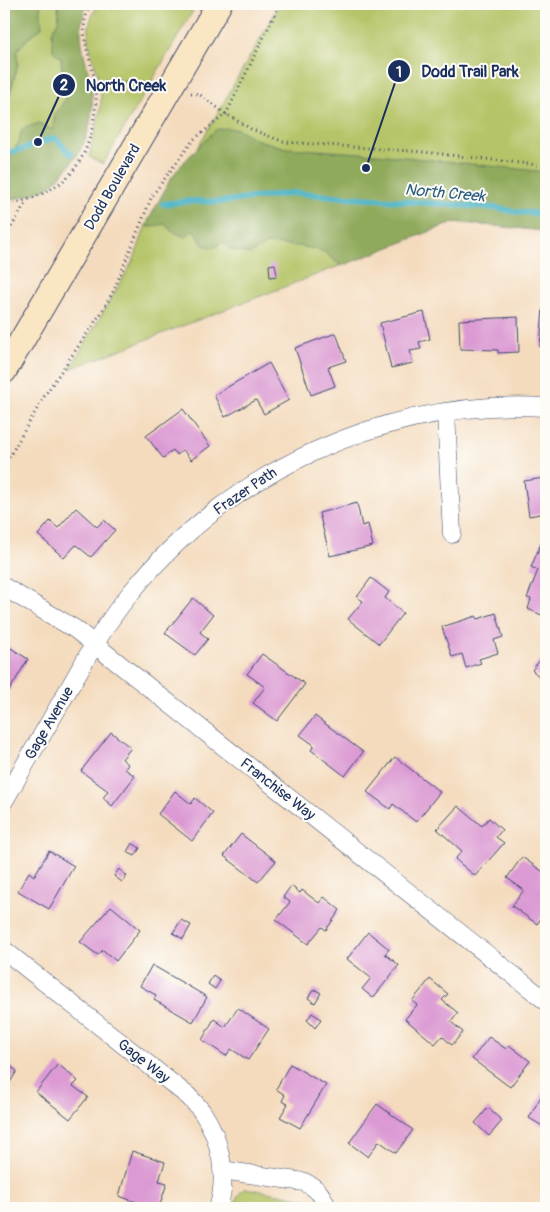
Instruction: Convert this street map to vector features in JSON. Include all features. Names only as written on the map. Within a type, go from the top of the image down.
[{"type":"street","name":"Dodd Boulevard","points":[[4,371],[219,4]]},
{"type":"street","name":"Frazer Path","points":[[94,645],[123,603],[152,567],[213,512],[278,468],[347,437],[389,425],[446,413],[488,407],[546,407]]},
{"type":"street","points":[[446,413],[452,534]]},
{"type":"street","name":"Franchise Way","points":[[4,587],[74,629],[546,1001]]},
{"type":"street","name":"Gage Avenue","points":[[4,801],[94,645]]},
{"type":"street","name":"Gage Way","points":[[4,950],[188,1096],[203,1113],[220,1151],[223,1188],[218,1208]]},
{"type":"street","points":[[222,1170],[304,1182],[314,1186],[324,1197],[327,1208]]},
{"type":"path","points":[[4,206],[26,201],[55,188],[83,158],[91,134],[96,104],[95,83],[86,50],[84,32],[86,14],[91,4]]},
{"type":"path","points":[[4,466],[45,395],[114,290],[152,196],[193,140],[226,114],[280,4]]},
{"type":"path","points":[[95,83],[115,80],[150,86]]},
{"type":"path","points":[[188,92],[200,94],[226,114],[251,129],[284,142],[424,152],[546,166]]},
{"type":"path","points":[[4,240],[26,201]]},
{"type":"green space","points":[[5,4],[40,4],[42,27],[29,37],[17,51],[18,64],[9,97],[4,100],[4,8]]},
{"type":"green space","points":[[40,4],[58,4],[59,19],[52,32],[61,58],[65,100],[55,114],[53,130],[19,142],[10,157],[4,157],[4,100],[9,97],[18,64],[16,51],[42,27]]},
{"type":"green space","points":[[58,4],[88,4],[81,25],[82,44],[92,98],[92,111],[87,134],[77,155],[56,181],[42,190],[4,201],[4,157],[10,157],[19,142],[22,129],[39,123],[53,130],[55,114],[65,100],[61,58],[53,51],[52,32],[59,19]]},
{"type":"green space","points":[[98,4],[197,4],[103,164],[89,157],[101,101],[100,87],[88,33],[89,24]]},
{"type":"green space","points":[[280,4],[546,4],[546,231],[454,222],[70,369],[134,259],[146,225],[152,227]]},
{"type":"green space","points":[[225,128],[238,129],[258,140],[286,148],[376,154],[546,172],[546,231],[454,222],[341,266],[323,251],[299,246],[267,244],[250,254],[231,250],[223,242],[213,248],[203,245],[194,230],[185,237],[171,231],[165,224],[149,227],[146,225],[170,180],[181,165],[215,130]]},
{"type":"green space","points":[[245,1188],[306,1199],[311,1203],[312,1208],[237,1208],[237,1197]]},
{"type":"building","points":[[275,264],[277,276],[270,277],[269,265]]},
{"type":"building","points":[[543,308],[546,308],[546,348],[540,347]]},
{"type":"building","points":[[424,312],[430,339],[419,342],[421,349],[410,351],[413,363],[391,368],[380,323]]},
{"type":"building","points":[[518,317],[519,352],[498,353],[498,350],[460,349],[459,320]]},
{"type":"building","points":[[336,333],[346,361],[328,367],[335,386],[311,395],[295,348]]},
{"type":"building","points":[[269,363],[289,400],[264,414],[256,400],[225,417],[214,395]]},
{"type":"building","points":[[183,409],[210,446],[191,460],[183,450],[177,455],[173,450],[163,458],[146,436]]},
{"type":"building","points":[[543,467],[546,467],[546,513],[529,516],[524,481],[544,478]]},
{"type":"building","points":[[357,503],[362,526],[368,524],[373,546],[330,556],[319,513]]},
{"type":"building","points":[[76,508],[97,527],[104,520],[115,530],[91,557],[76,545],[64,558],[38,535],[50,521],[58,528]]},
{"type":"building","points":[[543,539],[546,541],[546,617],[528,609],[531,599],[527,598],[538,570],[531,567]]},
{"type":"building","points":[[371,578],[389,592],[385,598],[403,613],[379,644],[348,619],[363,601],[357,597]]},
{"type":"building","points":[[193,598],[213,615],[200,632],[208,639],[195,655],[165,633]]},
{"type":"building","points":[[496,613],[503,637],[494,640],[498,653],[479,659],[481,663],[466,668],[462,654],[452,657],[442,627],[476,616],[478,619]]},
{"type":"building","points":[[6,645],[28,659],[9,691],[4,688],[4,649]]},
{"type":"building","points":[[262,654],[305,684],[277,721],[253,703],[265,687],[247,674]]},
{"type":"building","points":[[540,660],[546,665],[546,678],[544,681],[532,670]]},
{"type":"building","points":[[315,716],[363,752],[345,776],[311,750],[314,745],[300,735]]},
{"type":"building","points":[[111,732],[131,748],[122,759],[128,764],[125,769],[135,776],[112,806],[103,798],[108,791],[81,771]]},
{"type":"building","points":[[395,757],[440,792],[416,822],[393,804],[390,809],[367,792]]},
{"type":"building","points":[[175,791],[191,804],[195,798],[213,813],[192,841],[158,814]]},
{"type":"building","points":[[458,806],[482,826],[489,818],[502,830],[496,837],[504,843],[475,876],[455,859],[462,851],[437,829]]},
{"type":"building","points":[[241,834],[276,861],[258,882],[224,856]]},
{"type":"building","points":[[132,843],[140,848],[135,856],[127,852]]},
{"type":"building","points":[[49,851],[74,866],[49,909],[18,891],[29,872],[34,876]]},
{"type":"building","points":[[522,857],[546,874],[546,911],[537,924],[512,906],[524,890],[507,878]]},
{"type":"building","points":[[119,869],[127,876],[122,882],[114,876]]},
{"type":"building","points":[[291,886],[300,893],[302,890],[319,903],[324,897],[340,910],[326,930],[322,927],[308,944],[276,920],[290,902],[283,897]]},
{"type":"building","points":[[111,906],[140,930],[116,961],[103,950],[98,955],[80,942]]},
{"type":"building","points":[[181,920],[191,925],[183,939],[173,933]]},
{"type":"building","points":[[368,932],[389,949],[385,954],[399,965],[373,998],[362,989],[371,978],[347,959]]},
{"type":"building","points":[[152,965],[207,997],[193,1022],[154,1000],[156,995],[140,986]]},
{"type":"building","points":[[213,976],[220,981],[215,989],[208,984]]},
{"type":"building","points":[[430,979],[448,994],[442,1000],[458,1013],[451,1022],[463,1032],[452,1045],[442,1036],[435,1044],[405,1019],[417,1005],[412,1001]]},
{"type":"building","points":[[314,989],[321,993],[315,1003],[308,998]]},
{"type":"building","points":[[238,1008],[269,1029],[248,1060],[231,1049],[226,1056],[202,1040],[214,1019],[225,1027]]},
{"type":"building","points":[[312,1013],[321,1019],[315,1028],[307,1020]]},
{"type":"building","points":[[489,1037],[506,1049],[509,1045],[530,1061],[510,1087],[472,1059]]},
{"type":"building","points":[[6,1063],[17,1071],[4,1092],[4,1067]]},
{"type":"building","points":[[58,1064],[78,1081],[73,1086],[88,1097],[70,1119],[36,1092]]},
{"type":"building","points":[[290,1064],[326,1085],[300,1128],[280,1117],[288,1104],[282,1101],[285,1095],[276,1089]]},
{"type":"building","points":[[546,1087],[546,1128],[529,1118]]},
{"type":"building","points":[[377,1104],[413,1130],[396,1153],[379,1141],[368,1157],[349,1143]]},
{"type":"building","points":[[488,1108],[502,1121],[489,1136],[475,1123]]},
{"type":"building","points":[[132,1151],[165,1162],[159,1181],[167,1183],[159,1208],[134,1208],[136,1202],[119,1196]]},
{"type":"waterway","points":[[4,21],[7,4]]},
{"type":"waterway","name":"North Creek","points":[[4,153],[17,151],[55,138],[71,154]]},
{"type":"waterway","name":"North Creek","points":[[163,204],[190,201],[219,202],[294,193],[496,208],[546,214]]},
{"type":"place","name":"North Creek","points":[[38,142]]},
{"type":"place","name":"Dodd Trail Park","points":[[366,168]]}]
